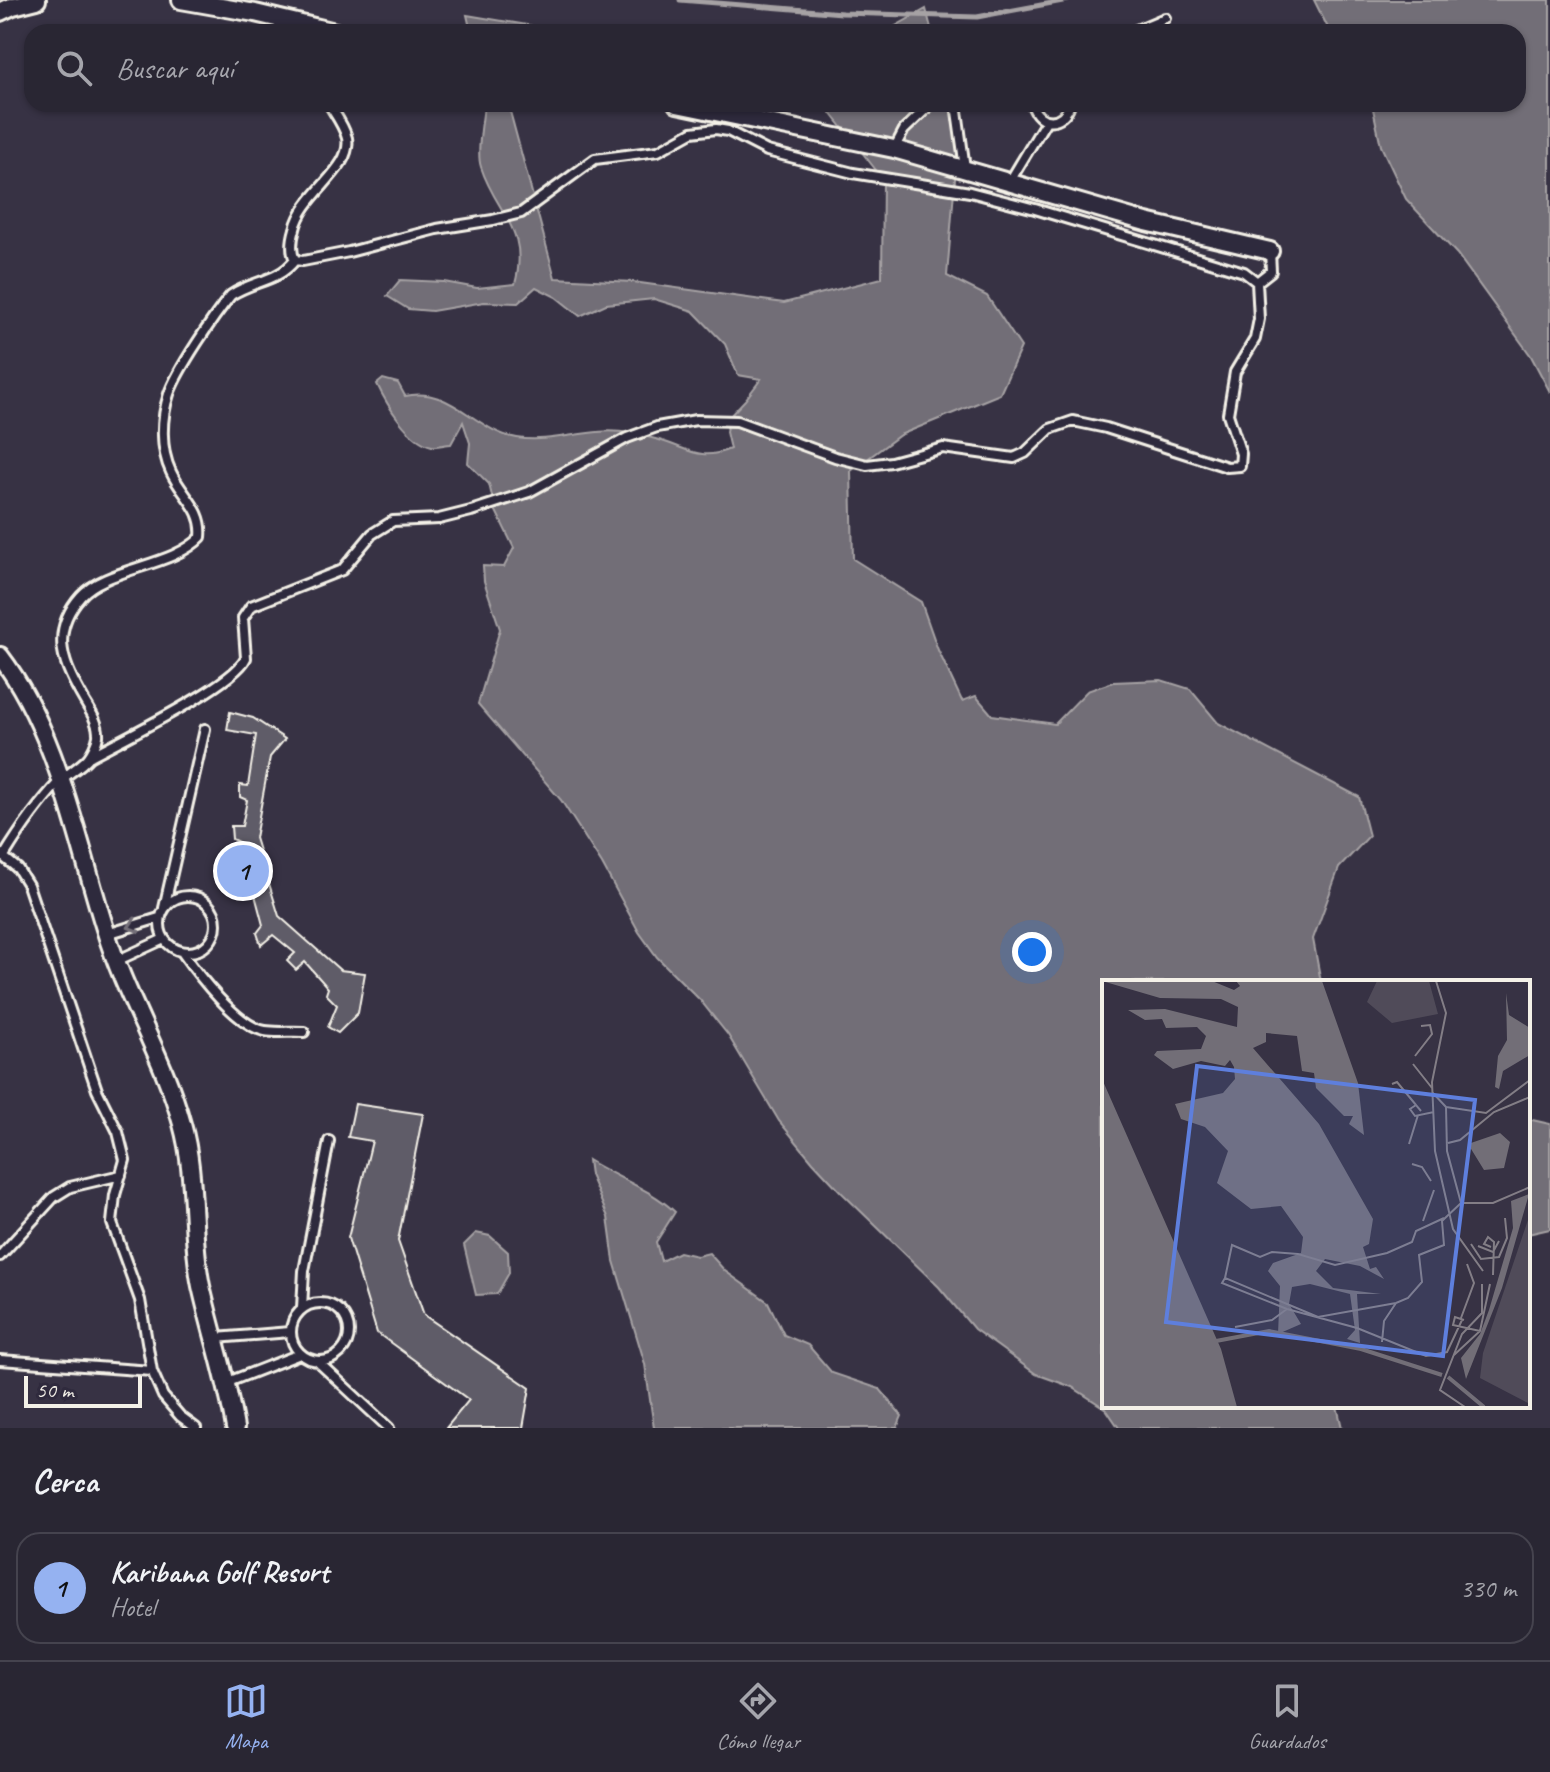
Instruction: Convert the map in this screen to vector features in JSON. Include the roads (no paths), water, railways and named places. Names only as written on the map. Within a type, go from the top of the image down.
[{"type":"street","points":[[0,12],[37,0]]},
{"type":"street","points":[[181,0],[301,24]]},
{"type":"street","points":[[716,112],[894,149],[1146,222],[1270,251]]},
{"type":"street","points":[[0,656],[32,703],[53,756],[115,961],[166,1075],[182,1124],[191,1167],[201,1284],[228,1382],[235,1428]]},
{"type":"lane","points":[[1151,24],[1165,18]]},
{"type":"lane","points":[[295,260],[292,255],[293,237],[302,208],[344,161],[347,149],[344,130],[334,112]]},
{"type":"lane","points":[[894,149],[904,130],[923,112]]},
{"type":"lane","points":[[957,112],[965,168]]},
{"type":"lane","points":[[1035,112],[1046,121],[1056,121],[1067,112]]},
{"type":"lane","points":[[1010,181],[1046,121]]},
{"type":"lane","points":[[196,1428],[180,1416],[163,1396],[152,1371],[140,1300],[112,1223],[115,1195],[125,1160],[118,1132],[97,1090],[79,1029],[63,993],[37,905],[18,869],[2,855],[60,781],[89,757],[178,709],[236,671],[246,658],[243,618],[251,606],[342,570],[379,527],[393,521],[439,519],[529,492],[627,438],[657,427],[696,420],[750,424],[835,457],[867,465],[943,448],[1014,458],[1025,453],[1050,429],[1073,421],[1234,468],[1240,466],[1242,461],[1228,414],[1230,394],[1235,372],[1255,339],[1259,319],[1257,282],[1237,270],[970,192],[853,173],[767,151],[728,131],[716,129],[692,132],[658,151],[595,159],[528,209],[493,220],[437,229],[349,252],[295,260]]},
{"type":"lane","points":[[1257,282],[1271,271],[1270,251]]},
{"type":"lane","points":[[89,757],[98,739],[98,728],[61,654],[71,609],[91,587],[186,550],[201,537],[200,515],[172,475],[165,458],[163,435],[170,392],[231,295],[244,286],[281,275],[295,260]]},
{"type":"lane","points":[[164,908],[182,895],[204,900],[216,918],[212,940],[204,948],[182,952],[171,948],[159,929],[159,918],[164,908],[205,729]]},
{"type":"lane","points":[[106,934],[159,918]]},
{"type":"lane","points":[[115,961],[164,939]]},
{"type":"lane","points":[[182,952],[197,973],[245,1023],[264,1031],[304,1032]]},
{"type":"lane","points":[[302,1308],[304,1271],[329,1141]]},
{"type":"lane","points":[[0,1256],[54,1197],[70,1187],[121,1175]]},
{"type":"lane","points":[[317,1361],[335,1357],[342,1351],[347,1343],[348,1324],[338,1308],[320,1302],[302,1308],[295,1315],[290,1332],[293,1344],[300,1354],[317,1361],[389,1428]]},
{"type":"lane","points":[[216,1338],[290,1332]]},
{"type":"lane","points":[[228,1382],[300,1354]]},
{"type":"lane","points":[[0,1360],[152,1371]]},
{"type":"waterway","points":[[680,0],[842,13],[977,17],[1068,0]]},
{"type":"place","name":"Karibana Golf Resort","points":[[243,871]]}]
